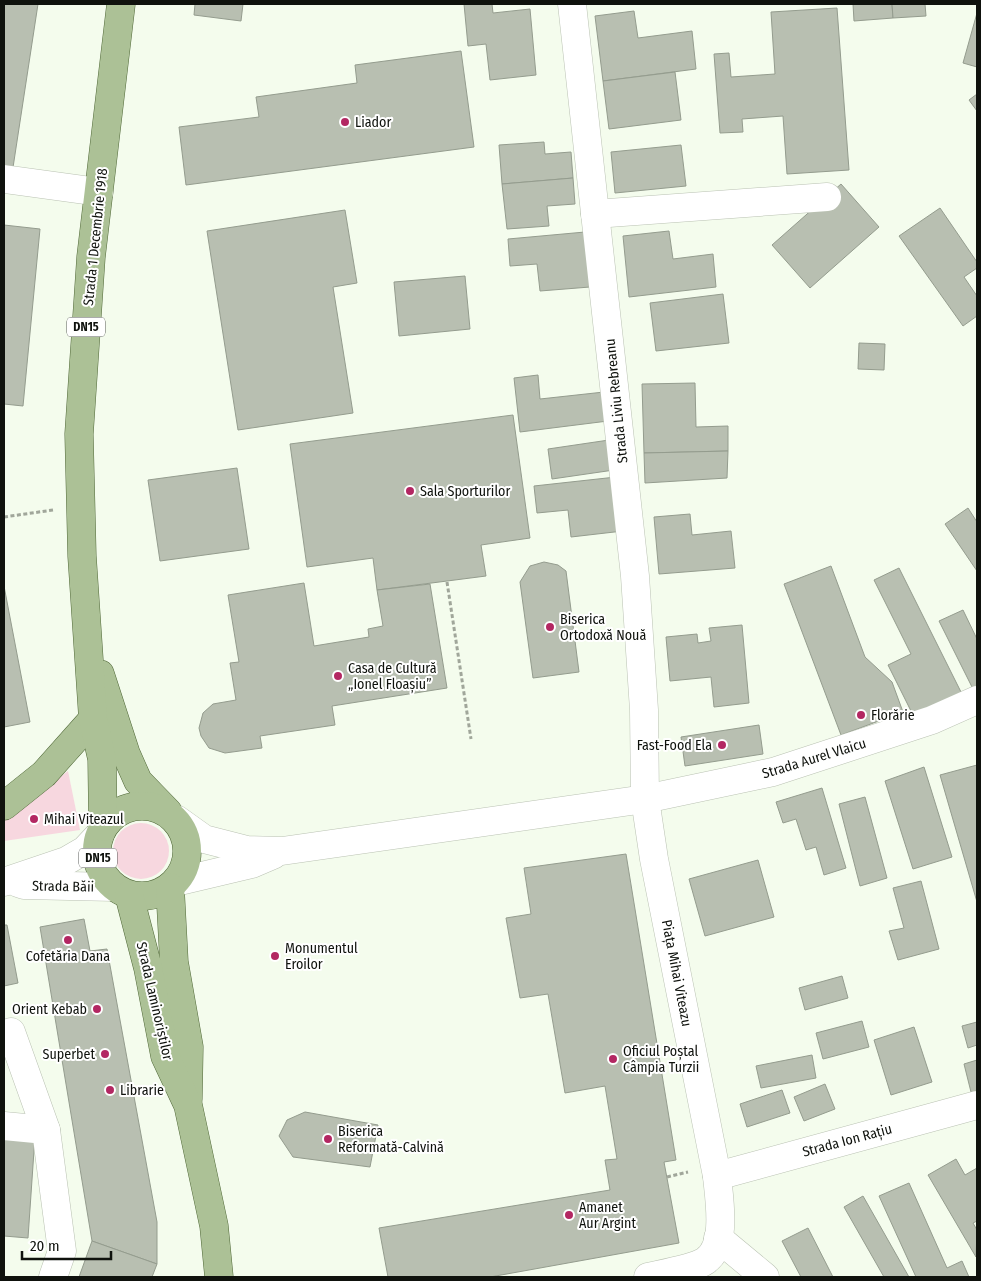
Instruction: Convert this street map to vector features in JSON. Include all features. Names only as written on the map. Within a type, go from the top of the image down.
[{"type":"main road","name":"Strada 1 Decembrie 1918","points":[[102,831],[102,759],[93,718],[81,506],[79,434],[91,257],[121,4]]},
{"type":"main road","name":"Strada 1 Decembrie 1918","points":[[90,651],[103,681],[126,754],[138,781],[173,817]]},
{"type":"main road","points":[[4,806],[44,774],[93,718]]},
{"type":"main road","points":[[102,831],[120,812],[142,805],[157,808],[173,817]]},
{"type":"main road","name":"DN15","points":[[173,817],[184,831],[188,844],[188,858],[184,871],[173,885]]},
{"type":"main road","name":"DN15","points":[[102,831],[97,848],[98,863],[104,876],[122,891]]},
{"type":"main road","points":[[122,891],[144,896],[158,894],[173,885]]},
{"type":"main road","name":"Strada Laminoriștilor","points":[[173,885],[174,962],[189,1047],[188,1105]]},
{"type":"main road","name":"Strada Laminoriștilor","points":[[122,891],[148,968],[165,1056],[188,1105],[214,1226],[219,1277]]},
{"type":"street","name":"Strada Liviu Rebreanu","points":[[572,4],[635,576],[644,710],[645,800]]},
{"type":"street","points":[[4,179],[100,192]]},
{"type":"street","points":[[595,214],[827,197]]},
{"type":"street","name":"Strada Aurel Vlaicu","points":[[282,851],[645,800],[773,772],[932,720],[977,700]]},
{"type":"street","name":"Piața Mihai Viteazu","points":[[645,800],[654,859],[717,1176],[721,1225],[718,1238]]},
{"type":"street","points":[[173,817],[204,839],[246,850],[282,851]]},
{"type":"street","name":"Strada Băii","points":[[8,881],[66,861],[85,850],[102,831]]},
{"type":"street","points":[[173,885],[252,864],[282,851]]},
{"type":"street","name":"Strada Băii","points":[[8,881],[24,885],[122,891]]},
{"type":"street","points":[[11,1032],[46,1130],[62,1251],[53,1277]]},
{"type":"street","name":"Strada Ion Rațiu","points":[[717,1176],[977,1105]]},
{"type":"street","points":[[4,1126],[46,1130]]},
{"type":"street","points":[[648,1277],[705,1261],[716,1246],[718,1238],[765,1277]]},
{"type":"path","points":[[4,517],[81,506]]},
{"type":"path","points":[[447,582],[471,739]]},
{"type":"shaded area","points":[[68,771],[80,830],[4,841],[4,819]]},
{"type":"shaded area","points":[[135,823],[147,823],[161,831],[169,845],[167,862],[161,871],[147,879],[135,879],[125,874],[118,867],[113,857],[113,845],[118,835],[125,828]]},
{"type":"building","points":[[4,4],[38,4],[12,174],[4,173]]},
{"type":"building","points":[[195,4],[243,4],[241,21],[194,15]]},
{"type":"building","points":[[464,4],[492,4],[493,13],[530,9],[536,75],[490,80],[486,44],[468,46]]},
{"type":"building","points":[[853,4],[892,4],[893,18],[854,21]]},
{"type":"building","points":[[892,4],[925,4],[926,16],[893,18]]},
{"type":"building","points":[[837,8],[849,170],[787,174],[783,116],[742,119],[743,132],[720,133],[714,54],[729,53],[731,77],[775,74],[771,12]]},
{"type":"building","points":[[634,11],[638,38],[692,31],[696,69],[603,81],[595,16]]},
{"type":"building","points":[[977,13],[977,67],[963,63]]},
{"type":"building","name":"Liador","points":[[461,51],[474,147],[186,185],[179,127],[259,117],[256,97],[357,83],[355,65]]},
{"type":"building","points":[[675,72],[681,120],[609,129],[603,81]]},
{"type":"building","points":[[977,94],[977,111],[969,100]]},
{"type":"building","points":[[544,142],[545,154],[571,152],[573,178],[502,184],[499,145]]},
{"type":"building","points":[[681,145],[686,186],[615,193],[611,152]]},
{"type":"building","points":[[573,178],[575,204],[547,206],[549,226],[507,229],[502,184]]},
{"type":"building","points":[[841,184],[879,227],[810,288],[772,245]]},
{"type":"building","points":[[940,208],[977,262],[977,268],[964,277],[977,296],[977,316],[963,326],[899,236]]},
{"type":"building","points":[[345,210],[357,283],[333,287],[353,413],[238,430],[207,231]]},
{"type":"building","points":[[4,225],[40,229],[23,406],[4,404]]},
{"type":"building","points":[[669,231],[673,259],[713,254],[716,287],[629,297],[623,236]]},
{"type":"building","points":[[585,232],[590,287],[540,291],[537,264],[510,266],[508,239]]},
{"type":"building","points":[[465,276],[470,329],[399,336],[394,282]]},
{"type":"building","points":[[723,294],[729,343],[656,351],[650,303]]},
{"type":"building","points":[[859,343],[885,344],[884,370],[858,369]]},
{"type":"building","points":[[538,375],[540,399],[604,392],[608,421],[520,432],[514,378]]},
{"type":"building","points":[[695,383],[696,427],[728,426],[728,451],[644,453],[642,384]]},
{"type":"building","name":"Sala Sporturilor","points":[[513,415],[530,538],[481,545],[486,576],[377,590],[373,558],[307,567],[290,444]]},
{"type":"building","points":[[609,440],[614,470],[552,479],[548,449]]},
{"type":"building","points":[[728,451],[727,478],[645,483],[644,453]]},
{"type":"building","points":[[237,468],[249,549],[160,561],[148,480]]},
{"type":"building","points":[[616,477],[623,531],[571,537],[568,510],[537,513],[534,486]]},
{"type":"building","points":[[968,508],[977,522],[977,571],[945,524]]},
{"type":"building","points":[[690,514],[692,535],[731,531],[735,568],[659,574],[654,517]]},
{"type":"building","name":"Biserica Ortodoxă Nouă","points":[[544,562],[558,565],[566,571],[579,672],[533,678],[520,582],[530,566]]},
{"type":"building","points":[[831,566],[865,657],[892,682],[903,712],[841,735],[784,584]]},
{"type":"building","points":[[899,568],[963,696],[915,719],[888,665],[911,654],[874,580]]},
{"type":"building","name":"Casa de Cultură „Ionel Floașiu”","points":[[304,583],[314,646],[369,637],[368,629],[383,626],[377,590],[430,584],[447,688],[332,706],[335,725],[260,736],[262,748],[225,753],[209,748],[201,736],[199,728],[203,713],[213,704],[236,700],[230,663],[239,662],[228,595]]},
{"type":"building","points":[[4,586],[30,722],[4,727]]},
{"type":"building","points":[[963,610],[977,639],[977,689],[974,691],[939,621]]},
{"type":"building","points":[[742,625],[749,703],[714,707],[711,677],[670,681],[666,637],[697,634],[698,643],[711,641],[709,628]]},
{"type":"building","name":"Fast-Food Ela","points":[[759,725],[763,754],[685,766],[681,737]]},
{"type":"building","points":[[977,765],[977,902],[940,775]]},
{"type":"building","points":[[924,767],[952,857],[913,869],[885,781]]},
{"type":"building","points":[[822,788],[846,868],[824,875],[816,847],[806,850],[796,819],[783,823],[776,802]]},
{"type":"building","points":[[865,797],[887,878],[860,886],[839,804]]},
{"type":"building","points":[[626,854],[676,1160],[664,1162],[679,1243],[490,1277],[388,1277],[379,1228],[610,1190],[605,1160],[617,1159],[605,1086],[565,1093],[548,994],[520,998],[506,918],[531,914],[524,868]]},
{"type":"building","points":[[758,860],[774,917],[705,936],[689,879]]},
{"type":"building","points":[[921,881],[939,949],[898,960],[889,931],[904,928],[893,888]]},
{"type":"building","points":[[84,919],[90,951],[107,949],[157,1222],[157,1264],[92,1241],[40,927]]},
{"type":"building","points":[[4,925],[7,925],[18,983],[4,986]]},
{"type":"building","points":[[842,976],[848,998],[805,1010],[799,988]]},
{"type":"building","points":[[862,1021],[869,1047],[823,1059],[816,1033]]},
{"type":"building","points":[[977,1022],[977,1045],[968,1048],[962,1026]]},
{"type":"building","points":[[914,1027],[932,1082],[891,1095],[874,1040]]},
{"type":"building","points":[[812,1055],[816,1078],[761,1088],[756,1066]]},
{"type":"building","points":[[977,1060],[977,1091],[971,1092],[964,1064]]},
{"type":"building","points":[[825,1084],[835,1109],[804,1121],[794,1097]]},
{"type":"building","points":[[782,1090],[790,1113],[747,1127],[740,1104]]},
{"type":"building","name":"Biserica Reformată-Calvină","points":[[305,1112],[378,1125],[370,1167],[293,1157],[279,1136],[287,1120]]},
{"type":"building","points":[[4,1134],[35,1136],[28,1238],[4,1236]]},
{"type":"building","points":[[956,1159],[965,1175],[977,1168],[977,1221],[973,1223],[977,1230],[976,1257],[928,1175]]},
{"type":"building","points":[[909,1183],[947,1268],[962,1261],[969,1277],[916,1277],[879,1196]]},
{"type":"building","points":[[863,1196],[909,1277],[884,1277],[844,1207]]},
{"type":"building","points":[[808,1228],[833,1277],[801,1277],[782,1241]]},
{"type":"building","points":[[92,1241],[157,1264],[152,1277],[79,1277]]},
{"type":"place","name":"Liador","points":[[345,122]]},
{"type":"place","name":"Sala Sporturilor","points":[[410,491]]},
{"type":"place","name":"Biserica Ortodoxă Nouă","points":[[550,627]]},
{"type":"place","name":"Casa de Cultură „Ionel Floașiu”","points":[[338,676]]},
{"type":"place","name":"Florărie","points":[[861,715]]},
{"type":"place","name":"Fast-Food Ela","points":[[722,745]]},
{"type":"place","name":"Mihai Viteazul","points":[[34,819]]},
{"type":"place","name":"Cofetăria Dana","points":[[68,940]]},
{"type":"place","name":"Monumentul Eroilor","points":[[275,956]]},
{"type":"place","name":"Orient Kebab","points":[[97,1009]]},
{"type":"place","name":"Superbet","points":[[105,1054]]},
{"type":"place","name":"Oficiul Poștal Câmpia Turzii","points":[[613,1059]]},
{"type":"place","name":"Librarie","points":[[110,1090]]},
{"type":"place","name":"Biserica Reformată-Calvină","points":[[328,1139]]},
{"type":"place","name":"Amanet Aur Argint","points":[[569,1215]]}]
